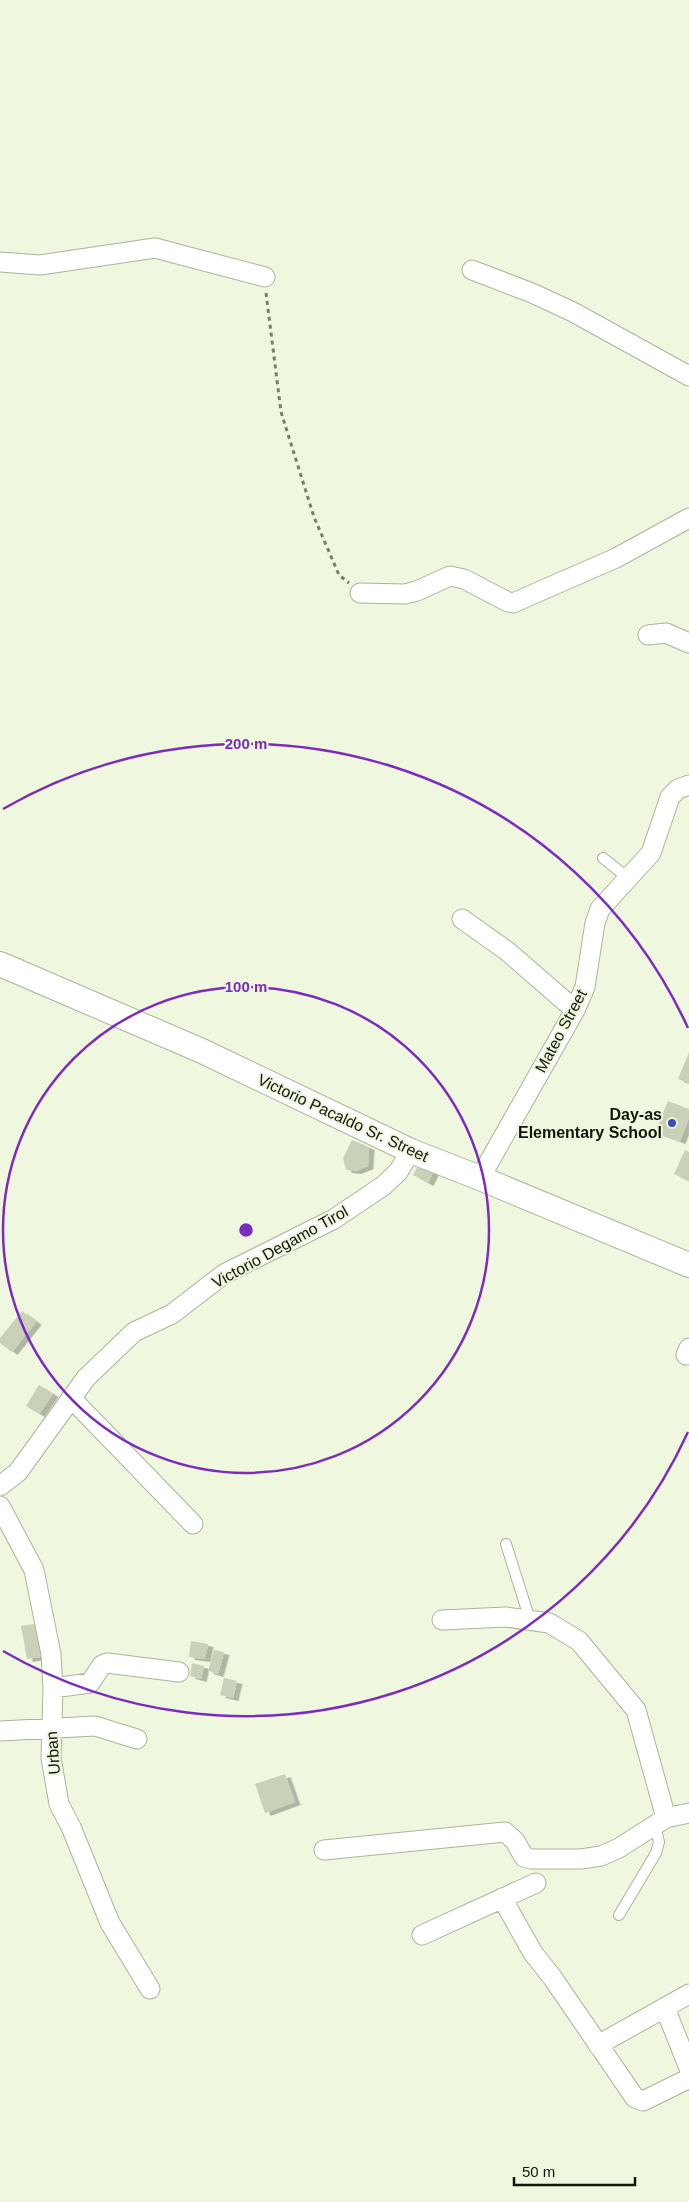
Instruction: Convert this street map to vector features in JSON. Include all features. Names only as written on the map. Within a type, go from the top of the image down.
[{"type":"street","points":[[0,262],[40,265],[155,248],[265,277]]},
{"type":"street","points":[[472,270],[532,293],[573,312],[689,376]]},
{"type":"street","points":[[360,593],[405,594],[450,576],[464,579],[513,603],[616,558],[689,518]]},
{"type":"street","points":[[648,635],[666,633],[689,643]]},
{"type":"street","name":"Mateo Street","points":[[480,1178],[575,1010],[585,987],[595,923],[600,909],[651,853],[670,797],[678,790],[689,785]]},
{"type":"street","points":[[462,918],[507,951],[575,1010]]},
{"type":"street","name":"Victorio Pacaldo Sr. Street","points":[[0,964],[202,1051],[411,1151],[689,1265]]},
{"type":"street","name":"Victorio Degamo Tirol","points":[[0,1486],[18,1472],[86,1378],[134,1332],[172,1314],[224,1274],[334,1219],[384,1186],[398,1172],[411,1151]]},
{"type":"street","points":[[71,1398],[193,1524]]},
{"type":"street","name":"Urban","points":[[0,1506],[34,1570],[51,1654],[53,1688],[50,1728],[51,1758],[59,1804],[71,1827],[110,1922],[150,1989]]},
{"type":"street","points":[[442,1620],[506,1617],[530,1620],[549,1623],[579,1640],[636,1710],[642,1730],[660,1822]]},
{"type":"street","points":[[53,1688],[90,1683],[102,1665],[107,1663],[179,1672]]},
{"type":"street","points":[[0,1731],[95,1726],[137,1739]]},
{"type":"street","points":[[324,1850],[505,1832],[515,1841],[524,1857],[531,1859],[581,1859],[601,1856],[619,1848],[660,1822],[689,1813]]},
{"type":"street","points":[[422,1935],[536,1883]]},
{"type":"street","points":[[502,1898],[533,1953],[639,2101],[643,2101],[686,2080],[689,2076]]},
{"type":"street","points":[[598,2045],[689,1994]]},
{"type":"street","points":[[665,2008],[689,2068]]},
{"type":"lane","points":[[603,858],[628,878]]},
{"type":"lane","points":[[506,1544],[530,1620]]},
{"type":"lane","points":[[619,1915],[656,1853],[659,1842],[660,1822]]},
{"type":"path","points":[[265,277],[281,412],[314,517],[339,575],[360,593]]},
{"type":"building","points":[[689,1052],[689,1083],[678,1079]]},
{"type":"building","points":[[668,1101],[689,1109],[689,1118],[680,1141],[655,1132]]},
{"type":"building","points":[[352,1140],[369,1147],[368,1166],[356,1171],[346,1170],[343,1158]]},
{"type":"building","points":[[685,1150],[689,1152],[689,1181],[674,1174]]},
{"type":"building","points":[[420,1162],[435,1169],[428,1183],[413,1175]]},
{"type":"building","points":[[22,1311],[36,1322],[12,1352],[0,1343],[0,1338]]},
{"type":"building","points":[[39,1385],[53,1394],[39,1414],[26,1406]]},
{"type":"building","points":[[41,1623],[46,1656],[27,1659],[21,1626]]},
{"type":"building","points":[[191,1641],[208,1644],[205,1659],[189,1657]]},
{"type":"building","points":[[214,1650],[224,1652],[218,1674],[208,1671]]},
{"type":"building","points":[[192,1663],[204,1666],[201,1679],[190,1676]]},
{"type":"building","points":[[224,1678],[237,1681],[233,1698],[220,1695]]},
{"type":"building","points":[[285,1774],[295,1802],[265,1813],[255,1784]]},
{"type":"place","name":"Day-as Elementary School","points":[[672,1123]]}]
